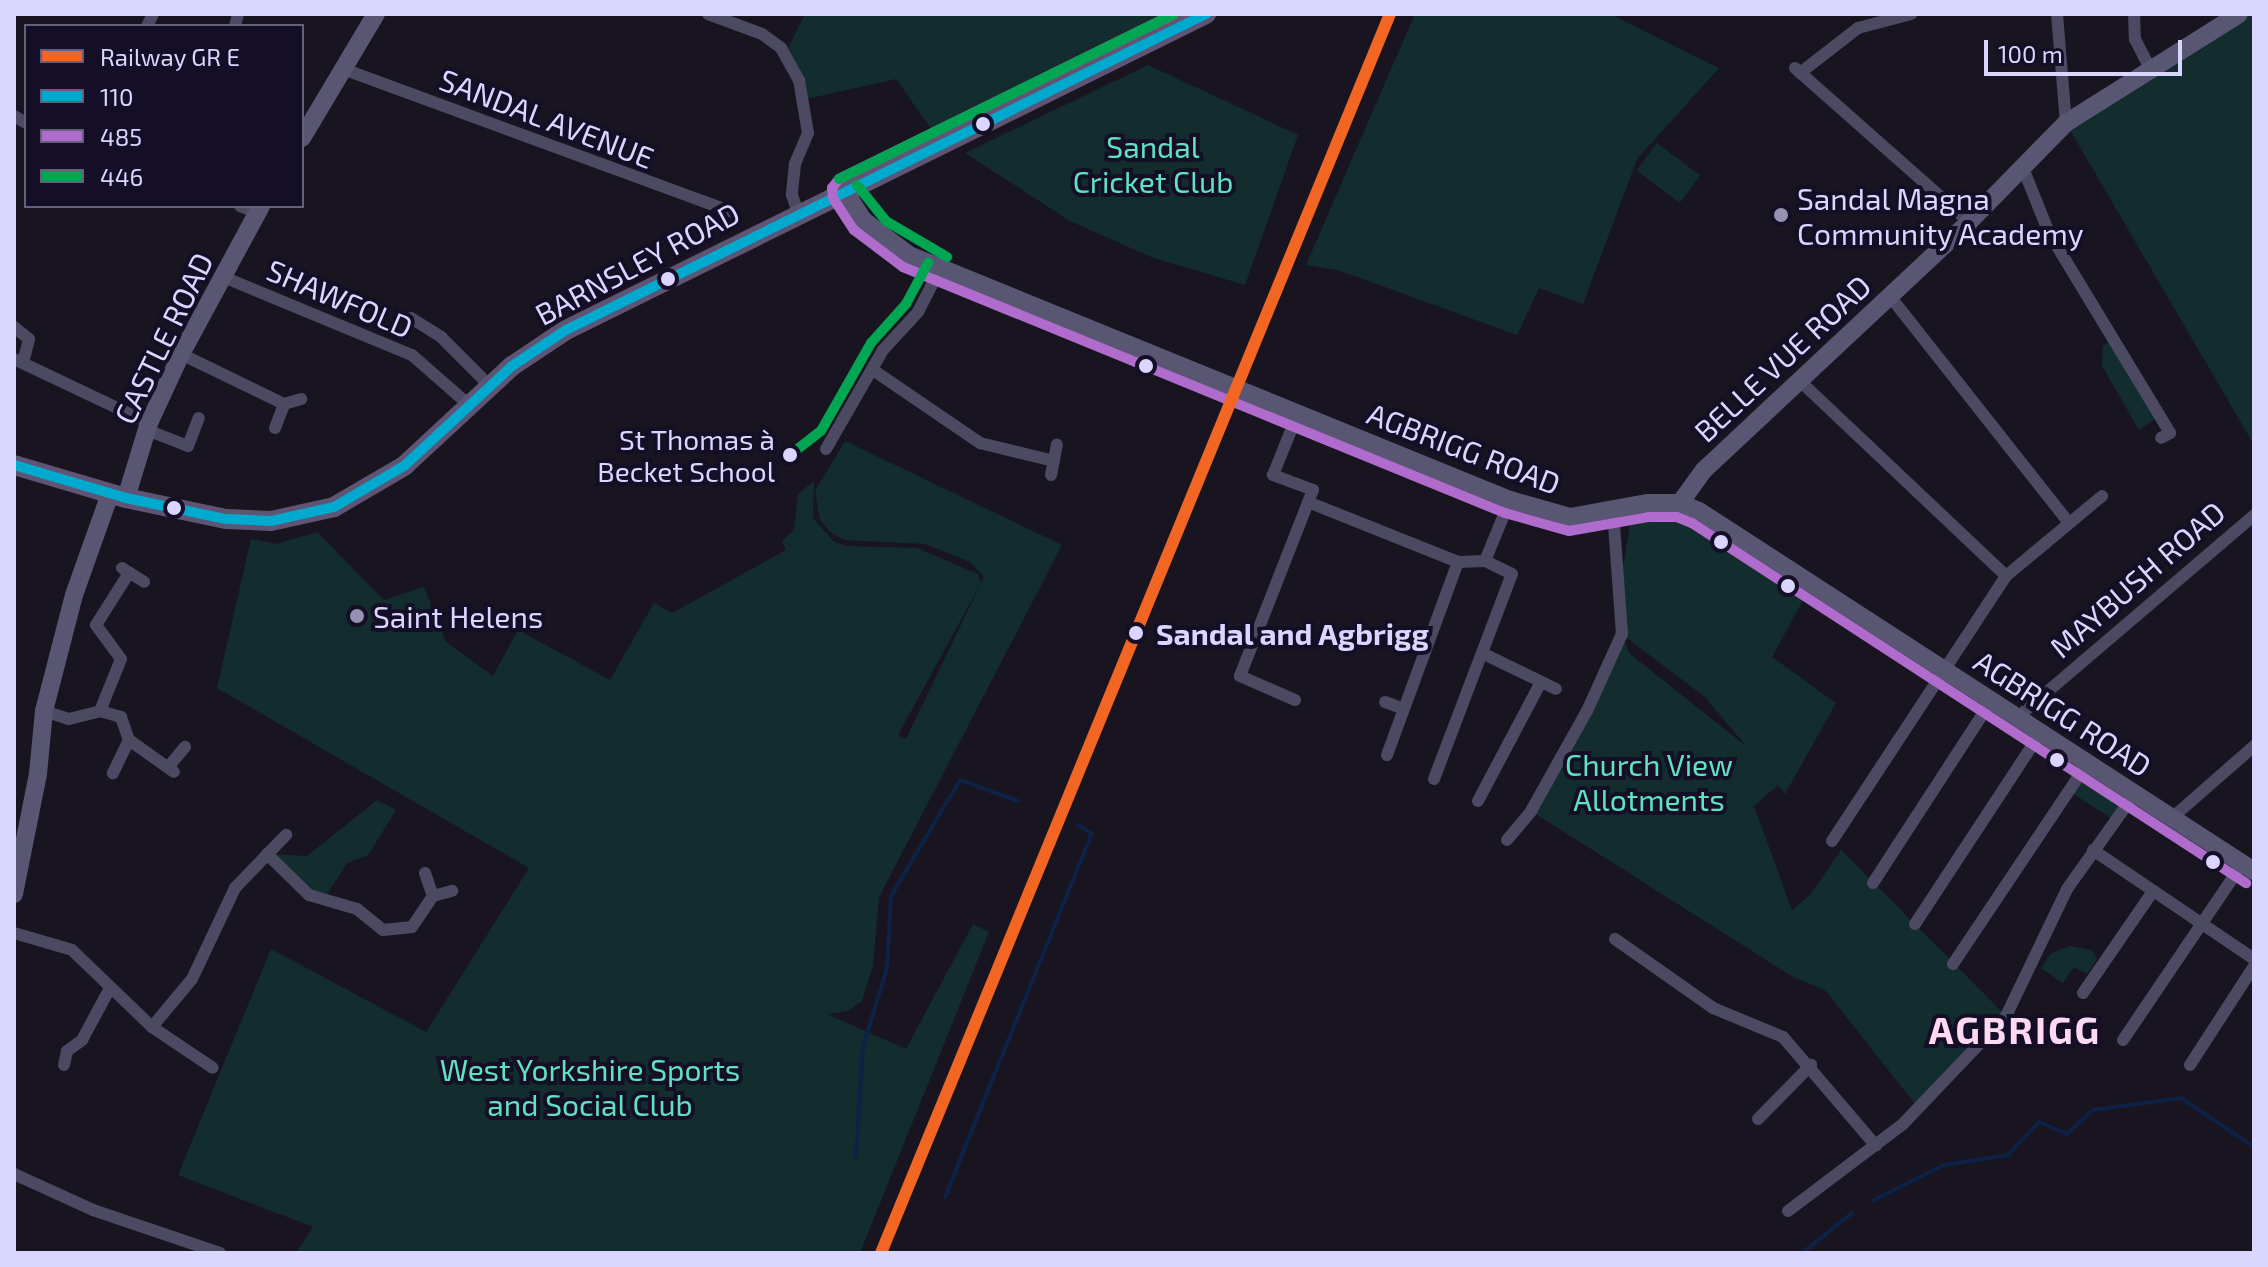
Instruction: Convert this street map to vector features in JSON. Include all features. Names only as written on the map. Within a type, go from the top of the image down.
[{"type":"main road","name":"BARNSLEY ROAD","points":[[14,465],[118,496],[226,519],[303,516],[356,497],[404,466],[491,387],[566,330],[1206,14]]},
{"type":"street","points":[[304,135],[346,70],[376,14]]},
{"type":"street","points":[[708,14],[762,34],[785,54],[806,99],[808,133],[795,164],[792,195],[799,215]]},
{"type":"street","points":[[1911,14],[1858,28],[1798,70],[1969,222]]},
{"type":"street","points":[[2057,14],[2066,123]]},
{"type":"street","points":[[2134,14],[2135,39],[2151,70]]},
{"type":"street","name":"BELLE VUE ROAD","points":[[1680,503],[1704,470],[1969,222],[2066,123],[2239,14]]},
{"type":"street","name":"SANDAL AVENUE","points":[[346,70],[730,211]]},
{"type":"street","points":[[2023,168],[2049,233],[2170,433],[2161,438]]},
{"type":"street","name":"AGBRIGG ROAD","points":[[845,192],[878,232],[940,269],[1510,500],[1570,517],[1680,503],[1720,523],[2089,761],[2248,868]]},
{"type":"street","name":"CASTLE ROAD","points":[[14,894],[18,851],[38,774],[44,711],[74,595],[181,354],[253,208]]},
{"type":"street","points":[[826,449],[892,338],[918,312],[940,269]]},
{"type":"street","name":"SHAWFOLD","points":[[221,276],[412,355],[470,406]]},
{"type":"street","points":[[1889,295],[2068,522]]},
{"type":"street","points":[[411,318],[441,337],[491,387]]},
{"type":"street","points":[[14,327],[29,339],[19,361],[148,427],[188,446],[199,418]]},
{"type":"street","points":[[181,354],[284,404],[301,399]]},
{"type":"street","points":[[873,370],[980,443],[1054,461]]},
{"type":"street","points":[[1800,381],[2006,576]]},
{"type":"street","points":[[275,428],[284,404]]},
{"type":"street","points":[[1295,700],[1240,676],[1313,490],[1273,475],[1298,413]]},
{"type":"street","points":[[1051,475],[1057,445]]},
{"type":"street","points":[[1832,841],[2006,576],[2102,496]]},
{"type":"street","points":[[1485,561],[1510,500]]},
{"type":"street","points":[[1308,502],[1458,562],[1485,561],[1512,574],[1434,779]]},
{"type":"street","points":[[1507,840],[1531,811],[1587,711],[1622,634],[1613,510]]},
{"type":"street","name":"MAYBUSH ROAD","points":[[2019,716],[2254,515]]},
{"type":"street","points":[[1387,755],[1458,562]]},
{"type":"street","points":[[100,711],[121,659],[96,625],[125,570],[144,582]]},
{"type":"street","points":[[1482,653],[1556,689]]},
{"type":"street","points":[[1478,801],[1541,682]]},
{"type":"street","points":[[1873,883],[1992,700]]},
{"type":"street","points":[[1385,702],[1404,709]]},
{"type":"street","points":[[44,711],[69,719],[100,711],[121,717],[129,740],[171,769],[185,747]]},
{"type":"street","points":[[1915,924],[2042,731]]},
{"type":"street","points":[[113,773],[129,740]]},
{"type":"street","points":[[2173,817],[2254,746]]},
{"type":"street","points":[[1953,964],[2089,761]]},
{"type":"street","points":[[1788,1211],[1876,1146],[1944,1086],[2006,1016],[2067,889],[2136,792]]},
{"type":"street","points":[[152,1027],[192,979],[235,888],[286,835]]},
{"type":"street","points":[[2093,850],[2254,959]]},
{"type":"street","points":[[267,854],[309,895],[357,909],[383,930],[399,932],[412,927],[433,896],[452,891]]},
{"type":"street","points":[[2123,1040],[2202,922],[2248,868]]},
{"type":"street","points":[[425,873],[433,896]]},
{"type":"street","points":[[2083,993],[2153,891]]},
{"type":"street","points":[[1983,921],[1996,930]]},
{"type":"street","points":[[14,933],[72,950],[152,1027],[213,1068]]},
{"type":"street","points":[[1615,939],[1713,1008],[1783,1037],[1811,1065],[1876,1146]]},
{"type":"street","points":[[2190,1065],[2254,966]]},
{"type":"street","points":[[64,1065],[67,1051],[82,1040],[110,988]]},
{"type":"street","points":[[1758,1119],[1811,1065]]},
{"type":"street","points":[[14,1174],[93,1210],[220,1253]]},
{"type":"green space","points":[[805,14],[1206,14],[942,144],[896,79],[806,99],[785,54]]},
{"type":"green space","points":[[1415,14],[1610,14],[1719,68],[1637,159],[1583,304],[1539,288],[1517,335],[1338,270],[1306,265]]},
{"type":"green space","points":[[2238,14],[2254,14],[2254,445],[2066,123]]},
{"type":"green space","name":"Sandal Cricket Club","points":[[1148,65],[1298,135],[1245,285],[1151,257],[1070,221],[965,153]]},
{"type":"green space","points":[[1657,143],[1700,175],[1680,203],[1637,170]]},
{"type":"green space","points":[[2109,342],[2155,419],[2139,430],[2102,366],[2103,346]]},
{"type":"green space","name":"West Yorkshire Sports and Social Club","points":[[845,441],[1062,545],[879,897],[873,966],[862,1001],[848,1011],[827,1014],[906,1049],[973,924],[989,932],[860,1253],[296,1253],[313,1227],[178,1175],[271,949],[426,1032],[529,868],[217,688],[251,539],[276,544],[317,532],[384,600],[424,587],[446,642],[493,676],[518,630],[610,680],[654,603],[672,613],[786,550],[782,541],[794,530],[798,494],[814,481],[813,518],[833,541],[846,546],[917,548],[978,574],[981,583],[898,735],[906,739],[984,577],[970,562],[925,544],[844,540],[830,532],[820,520],[815,491]]},
{"type":"green space","name":"Church View Allotments","points":[[1650,512],[1681,517],[1743,550],[1779,581],[1797,586],[1803,600],[1772,657],[1836,703],[1785,794],[1778,785],[1754,806],[1792,910],[1811,894],[1841,850],[2006,1016],[1919,1109],[1826,991],[1790,975],[1531,811],[1622,634],[1621,579],[1630,525]],"holes":[[[1623,635],[1705,697],[1747,747],[1629,653]]]},
{"type":"green space","points":[[2089,761],[2136,791],[2116,822],[2069,791]]},
{"type":"green space","points":[[377,800],[396,810],[368,855],[347,863],[324,899],[267,854],[307,856]]},
{"type":"green space","points":[[2069,946],[2092,950],[2097,959],[2087,974],[2074,967],[2063,983],[2041,968],[2050,954]]},
{"type":"waterway","points":[[856,1157],[863,1047],[887,968],[891,896],[960,780],[1018,801]]},
{"type":"waterway","points":[[945,1197],[1092,834],[1078,825]]},
{"type":"waterway","points":[[1874,1200],[1944,1165],[2008,1155],[2039,1122],[2067,1134],[2093,1110],[2181,1098],[2254,1147]]},
{"type":"waterway","points":[[1802,1253],[1852,1213]]},
{"type":"transit line","name":"485","points":[[1174,14],[839,179],[832,188],[833,198],[854,230],[903,267],[1505,513],[1569,531],[1648,517],[1677,517],[1692,523],[2246,883]]},
{"type":"transit line","name":"446","points":[[839,179],[1174,14]]},
{"type":"transit line","name":"110","points":[[14,465],[126,498],[226,519],[271,521],[334,507],[404,466],[512,366],[566,330],[1206,14]]},
{"type":"transit line","points":[[881,1253],[1390,14]]},
{"type":"transit line","name":"446","points":[[857,185],[886,221],[947,257]]},
{"type":"transit line","name":"446","points":[[790,455],[821,431],[871,343],[906,304],[928,263]]},
{"type":"place","name":"Sandal Magna Community Academy","points":[[1781,215]]},
{"type":"place","name":"St Thomas à Becket School","points":[[790,455]]},
{"type":"place","name":"Saint Helens","points":[[357,616]]},
{"type":"place","name":"Sandal and Agbrigg","points":[[1136,633]]},
{"type":"district","name":"AGBRIGG","points":[[2015,1030]]}]
